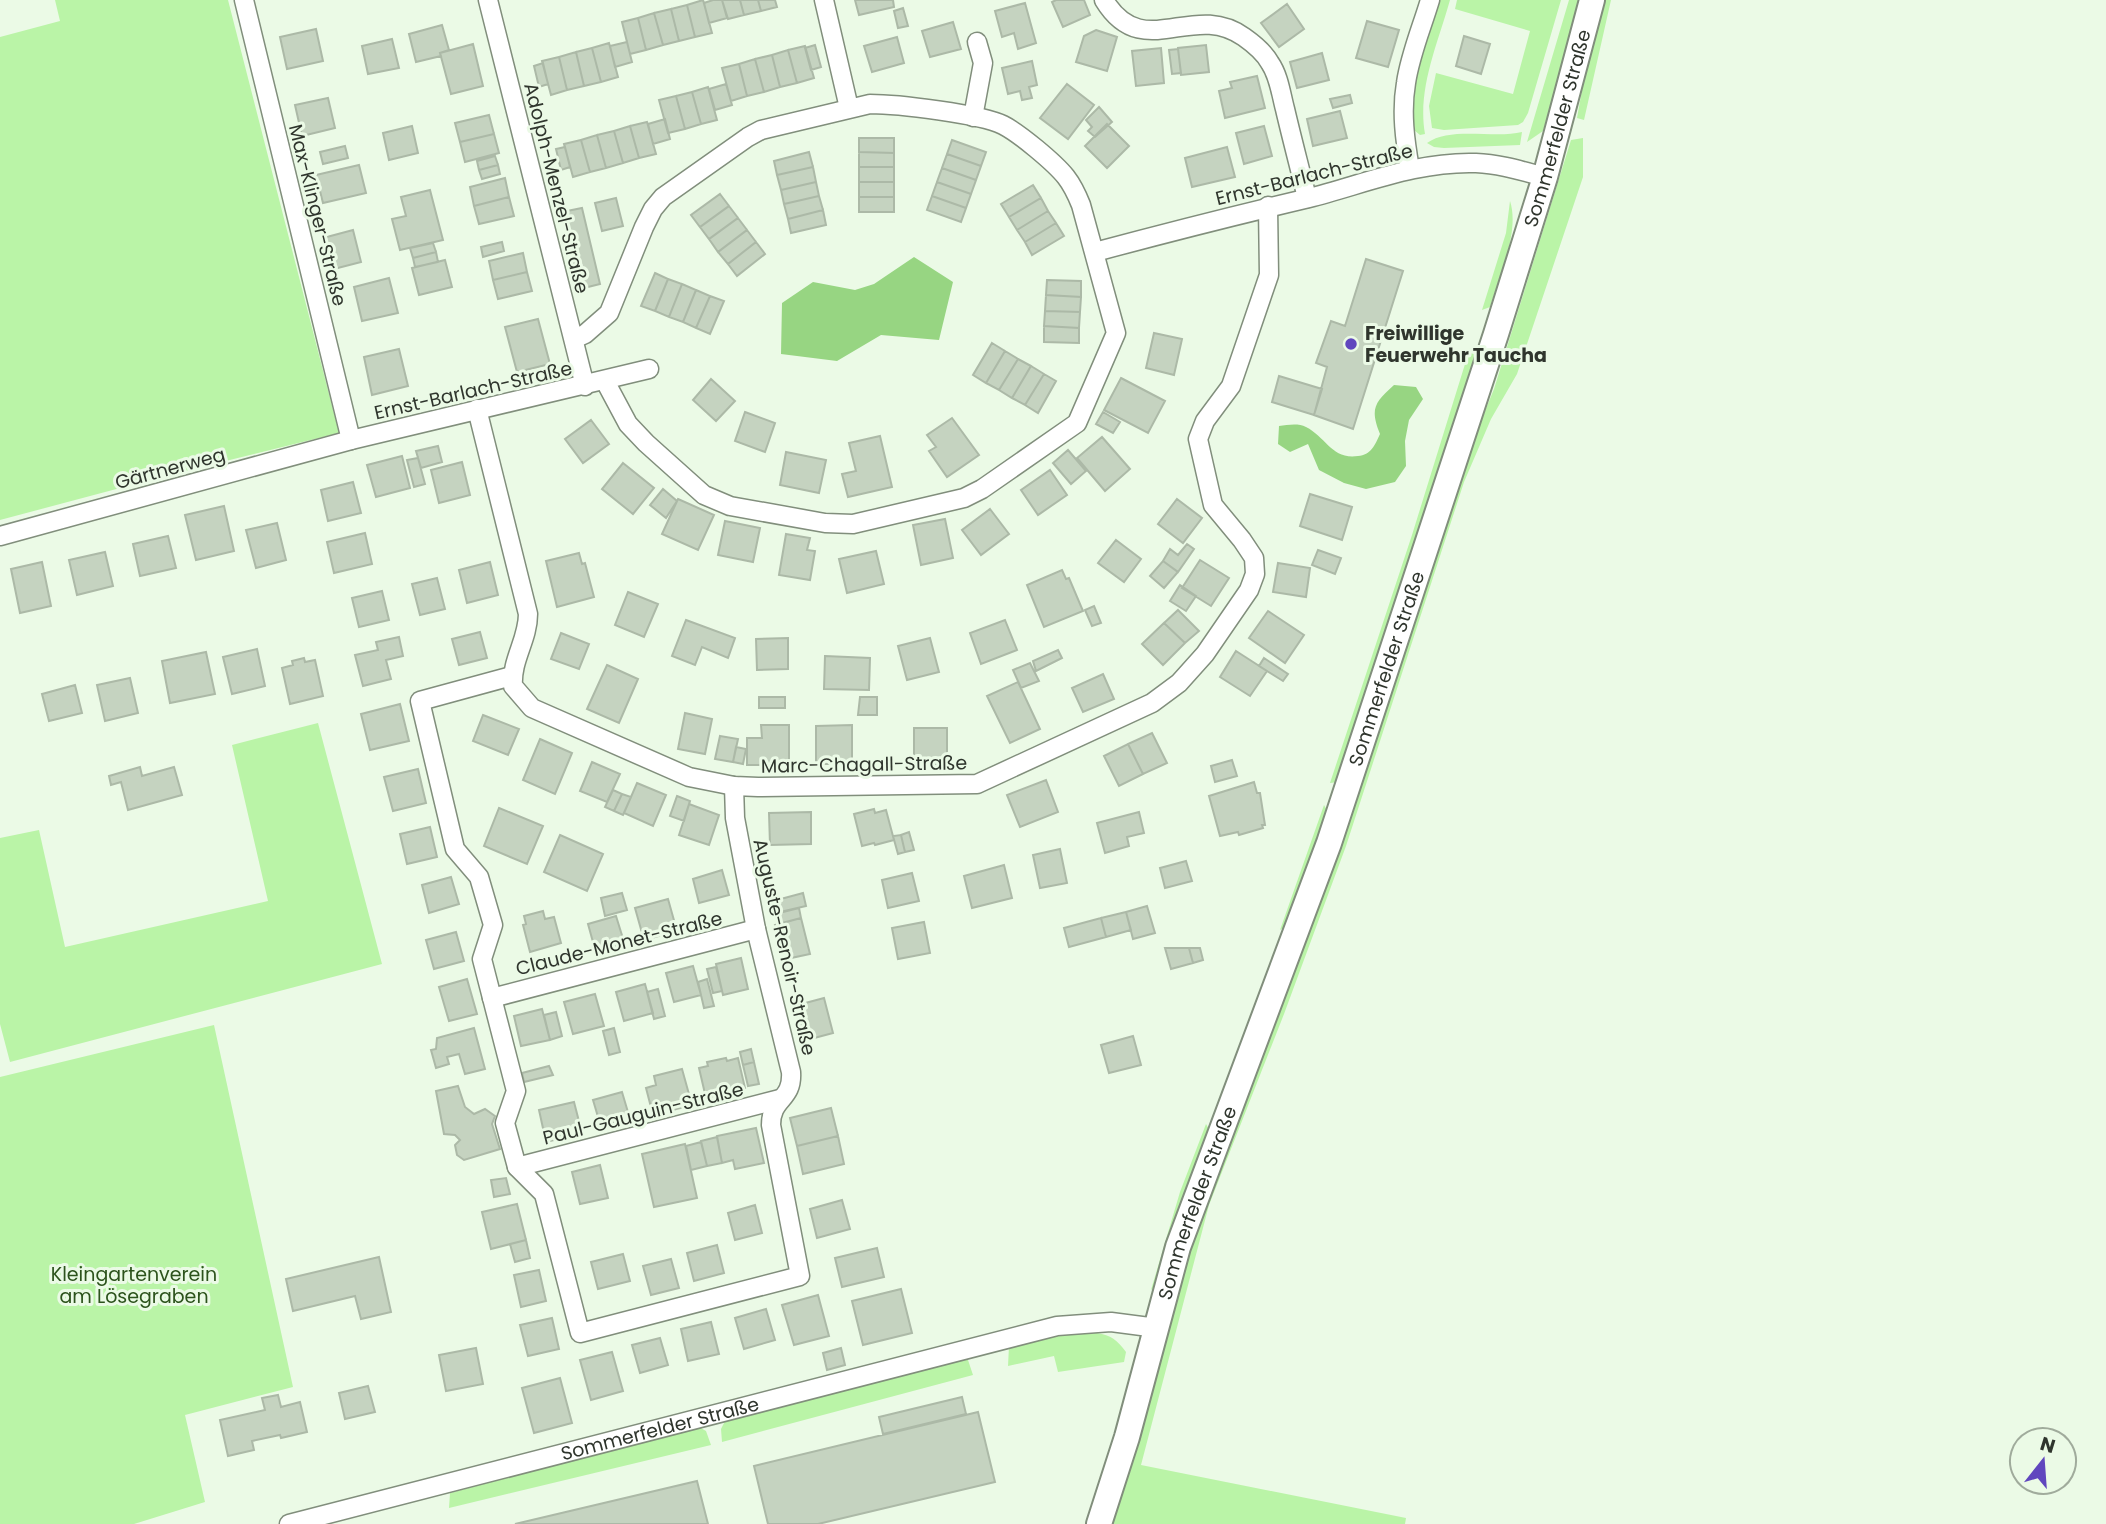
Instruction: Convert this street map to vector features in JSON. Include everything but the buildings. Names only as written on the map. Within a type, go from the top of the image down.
[{"type":"main road","name":"Sommerfelder Straße","points":[[1099,1524],[1127,1437],[1178,1247],[1329,843],[1493,345],[1545,177],[1592,0]]},
{"type":"street","name":"Max-Klinger-Straße","points":[[244,0],[351,440]]},
{"type":"street","name":"Adolph-Menzel-Straße","points":[[488,0],[585,386]]},
{"type":"street","points":[[824,0],[849,108]]},
{"type":"street","points":[[1104,0],[1113,14],[1138,30],[1164,30],[1191,24],[1222,25],[1237,32],[1260,50],[1275,72],[1307,198]]},
{"type":"street","points":[[1410,169],[1405,143],[1406,81],[1430,0]]},
{"type":"street","points":[[973,117],[983,63],[977,42]]},
{"type":"street","name":"Ernst-Barlach-Straße","points":[[573,339],[585,334],[609,313],[644,227],[663,197],[748,136],[778,125],[849,108],[885,104],[973,117],[1003,125],[1065,175],[1078,198],[1096,252],[1116,333],[1077,423],[982,489],[964,498],[853,524],[825,523],[730,506],[704,495],[628,424],[605,381]]},
{"type":"street","name":"Ernst-Barlach-Straße","points":[[1096,252],[1410,169],[1476,163],[1545,177]]},
{"type":"street","name":"Marc-Chagall-Straße","points":[[512,676],[513,686],[532,708],[689,777],[734,786],[977,784],[1152,703],[1179,683],[1205,654],[1249,590],[1255,574],[1254,558],[1213,505],[1198,439],[1205,421],[1231,386],[1269,275],[1268,206]]},
{"type":"street","name":"Ernst-Barlach-Straße","points":[[351,440],[649,369]]},
{"type":"street","points":[[477,410],[528,614],[528,625],[512,676],[420,701],[455,849],[479,877],[493,925],[482,959],[516,1091],[505,1123],[517,1167]]},
{"type":"street","name":"Gärtnerweg","points":[[0,536],[351,440]]},
{"type":"street","name":"Auguste-Renoir-Straße","points":[[517,1167],[544,1194],[580,1333],[800,1276],[771,1125],[771,1115],[792,1085],[791,1072],[756,929],[735,817],[734,786]]},
{"type":"street","name":"Claude-Monet-Straße","points":[[492,998],[756,929]]},
{"type":"street","name":"Paul-Gauguin-Straße","points":[[517,1167],[780,1100]]},
{"type":"street","name":"Sommerfelder Straße","points":[[289,1524],[1057,1326],[1111,1322],[1157,1328]]},
{"type":"green space","points":[[55,0],[228,0],[339,433],[0,520],[0,37],[60,21]]},
{"type":"green space","points":[[1440,0],[1450,0],[1426,83],[1423,117],[1425,134],[1420,135],[1414,130],[1413,98],[1424,48]]},
{"type":"green space","points":[[1457,0],[1561,0],[1528,113],[1518,125],[1444,130],[1432,128],[1429,106],[1436,73],[1513,94],[1530,31],[1455,9]]},
{"type":"green space","points":[[1569,0],[1581,0],[1543,131],[1527,142]]},
{"type":"green space","points":[[1602,0],[1611,0],[1584,120],[1577,118],[1590,45]]},
{"type":"green space","points":[[1522,132],[1520,145],[1444,148],[1427,143],[1448,135]]},
{"type":"green space","points":[[1583,138],[1583,177],[1517,374],[1491,419],[1464,482],[1346,846],[1209,1205],[1141,1465],[1406,1518],[1405,1524],[1110,1524],[1131,1463],[1190,1250],[1457,479],[1494,389],[1571,140]]},
{"type":"green space","points":[[1510,201],[1512,226],[1507,254],[1490,307],[1482,310],[1506,233]]},
{"type":"green space","points":[[1470,348],[1475,356],[1339,782],[1330,783],[1412,535]]},
{"type":"green space","points":[[318,723],[382,964],[10,1062],[0,1024],[0,838],[39,830],[65,947],[268,901],[232,745]]},
{"type":"green space","points":[[1324,805],[1328,812],[1286,926],[1280,930]]},
{"type":"green space","name":"Kleingartenverein am Lösegraben","points":[[214,1025],[293,1387],[185,1415],[205,1502],[134,1524],[0,1524],[0,1077]]},
{"type":"green space","points":[[1206,1124],[1210,1131],[1158,1284],[1151,1290],[1180,1192]]},
{"type":"green space","points":[[1097,1333],[1120,1344],[1126,1352],[1124,1362],[1058,1372],[1054,1356],[1008,1366],[1009,1346],[1060,1334]]},
{"type":"green space","points":[[967,1357],[973,1375],[722,1442],[721,1429],[725,1421]]},
{"type":"green space","points":[[699,1427],[706,1431],[711,1445],[449,1508],[450,1493]]},
{"type":"shaded area","points":[[914,257],[953,282],[939,340],[881,335],[837,361],[781,354],[782,303],[813,282],[855,290],[874,284]]},
{"type":"shaded area","points":[[1394,385],[1416,387],[1423,399],[1409,420],[1405,441],[1406,466],[1395,482],[1366,489],[1344,483],[1319,470],[1308,444],[1290,452],[1278,444],[1279,426],[1300,425],[1313,431],[1342,455],[1366,454],[1380,434],[1375,418],[1378,402]]},
{"type":"place","name":"Freiwillige Feuerwehr Taucha","points":[[1351,344]]}]
